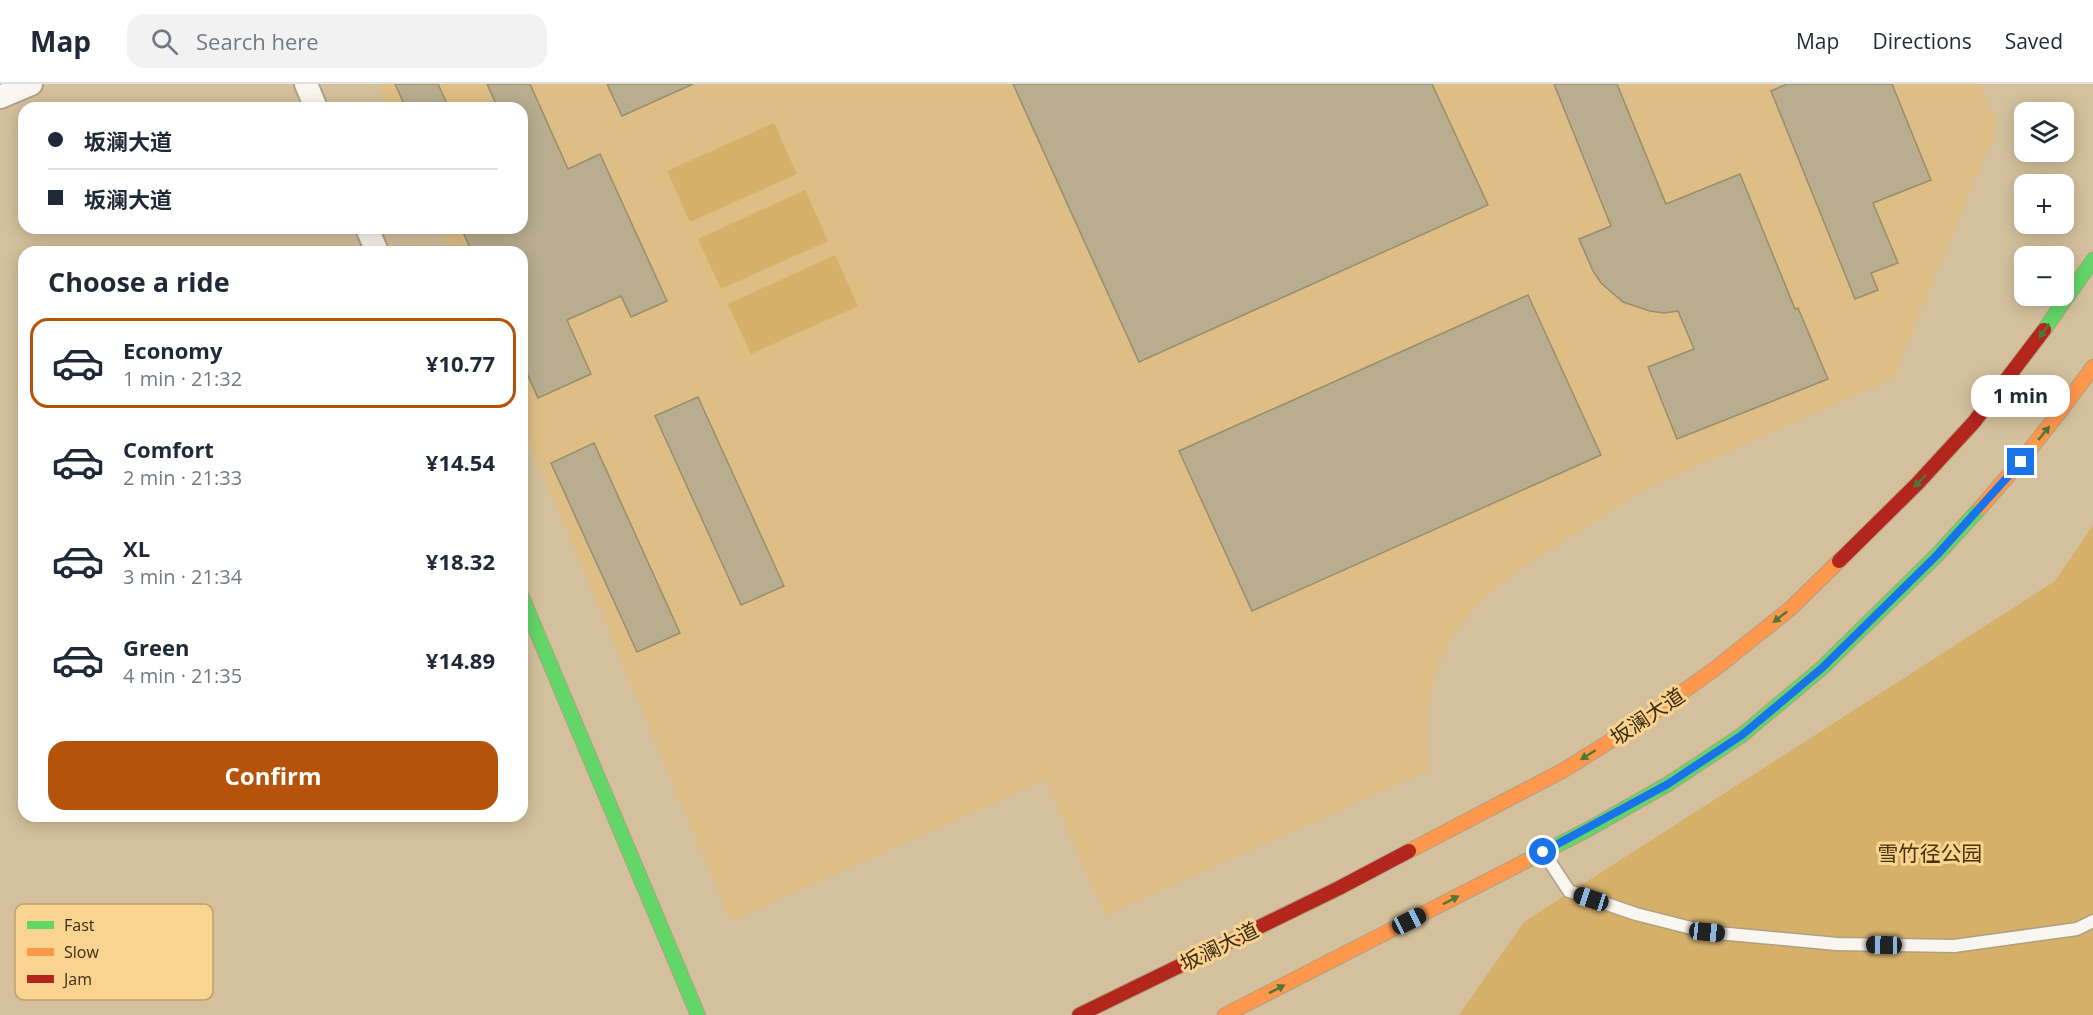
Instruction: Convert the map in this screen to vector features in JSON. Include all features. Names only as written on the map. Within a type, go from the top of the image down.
[{"type":"main road","points":[[2077,283],[2093,252]]},
{"type":"main road","name":"坂澜大道","points":[[1079,1015],[1339,888],[1564,770],[1642,721],[1716,668],[1790,609],[1917,484],[1981,413],[2030,350],[2093,260]]},
{"type":"main road","points":[[1225,1015],[1543,852],[1658,790],[1742,735],[1822,668],[1937,555],[1980,508],[2064,408],[2093,367]]},
{"type":"main road","points":[[2064,408],[2093,381]]},
{"type":"main road","points":[[528,611],[698,1015]]},
{"type":"street","points":[[0,97],[31,84]]},
{"type":"street","points":[[306,84],[314,102]]},
{"type":"lane","points":[[1543,852],[1569,891],[1636,914],[1707,932],[1837,944],[1954,946],[2077,928],[2093,921]]},
{"type":"shaded area","points":[[378,84],[1981,84],[1998,125],[1893,378],[1645,489],[1510,576],[1476,605],[1450,641],[1432,682],[1426,726],[1429,770],[1106,915],[1045,780],[731,921],[528,439],[528,246],[446,246],[442,234],[528,234],[528,102],[386,102]]},
{"type":"green space","points":[[774,123],[797,174],[690,222],[667,171]]},
{"type":"green space","points":[[805,190],[828,241],[721,289],[698,239]]},
{"type":"green space","points":[[835,255],[858,306],[751,354],[728,304]]},
{"type":"green space","name":"雪竹径公园","points":[[2093,525],[2093,1015],[1459,1015],[1524,922],[2055,581]]},
{"type":"building","points":[[395,84],[438,84],[446,102],[403,102]]},
{"type":"building","points":[[487,84],[530,84],[568,169],[600,154],[667,301],[631,317],[621,296],[567,320],[591,374],[538,398],[528,376],[528,246],[469,246],[464,234],[528,234],[528,102],[495,102]]},
{"type":"building","points":[[607,84],[693,84],[622,116]]},
{"type":"building","points":[[1013,84],[1432,84],[1488,205],[1139,362]]},
{"type":"building","points":[[1554,84],[1617,84],[1666,204],[1740,174],[1795,309],[1798,308],[1828,379],[1677,439],[1648,367],[1694,349],[1678,311],[1664,313],[1650,311],[1623,302],[1601,283],[1593,271],[1579,239],[1611,226]]},
{"type":"building","points":[[1787,84],[1892,84],[1931,180],[1873,203],[1898,263],[1871,273],[1878,290],[1855,299],[1771,91]]},
{"type":"building","points":[[1528,295],[1601,455],[1252,611],[1179,451]]},
{"type":"building","points":[[698,397],[784,586],[741,605],[655,416]]},
{"type":"building","points":[[594,443],[680,633],[637,652],[551,463]]},
{"type":"traffic: fast","points":[[2044,330],[2093,260]]},
{"type":"traffic: fast","points":[[1524,862],[1587,830],[1668,784],[1742,735],[1822,668],[1937,555],[1981,507]]},
{"type":"traffic: fast","points":[[528,611],[698,1015]]},
{"type":"traffic: slow","points":[[1981,507],[2039,438],[2093,367]]},
{"type":"traffic: slow","points":[[1409,851],[1564,770],[1642,721],[1716,668],[1790,609],[1839,561]]},
{"type":"traffic: slow","points":[[1225,1015],[1524,862]]},
{"type":"traffic: jam","points":[[1839,561],[1917,484],[1974,422],[2044,330]]},
{"type":"traffic: jam","points":[[1079,1015],[1339,888],[1409,851]]},
{"type":"route","points":[[1543,852],[1668,784],[1742,735],[1822,668],[1937,555],[2021,462]]}]
